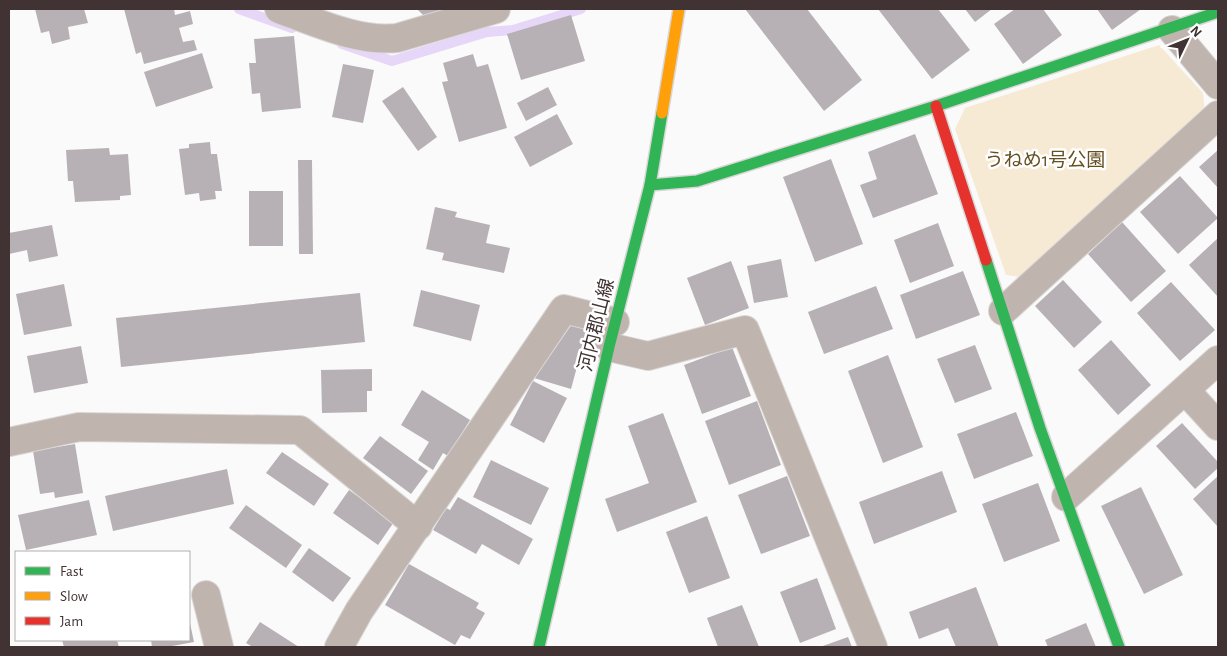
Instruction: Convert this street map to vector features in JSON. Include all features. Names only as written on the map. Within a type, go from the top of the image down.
[{"type":"street","points":[[279,9],[356,35],[382,40],[397,38],[496,9]]},
{"type":"street","name":"河内郡山線","points":[[539,647],[612,335],[650,185],[679,9]]},
{"type":"street","points":[[650,185],[697,181],[936,106],[972,92],[1172,30],[1218,12]]},
{"type":"street","points":[[1172,30],[1218,84]]},
{"type":"street","points":[[936,106],[1040,428],[1118,647]]},
{"type":"street","points":[[1003,311],[1218,115]]},
{"type":"street","points":[[339,647],[359,611],[564,309],[648,356],[745,330],[873,647]]},
{"type":"street","points":[[1066,497],[1218,360]]},
{"type":"street","points":[[1185,390],[1218,426]]},
{"type":"street","points":[[10,436],[79,426],[300,430],[418,526]]},
{"type":"street","points":[[206,595],[219,647]]},
{"type":"green space","name":"うねめ1号公園","points":[[1159,45],[1203,93],[1205,114],[1026,278],[1006,275],[955,129],[965,108]]},
{"type":"building","points":[[35,9],[84,9],[88,23],[68,27],[70,39],[52,44],[49,31],[41,33]]},
{"type":"building","points":[[124,9],[174,9],[175,15],[190,11],[193,24],[179,28],[183,42],[194,40],[197,50],[144,64],[141,52],[136,54]]},
{"type":"building","points":[[417,9],[446,9],[435,18],[428,20]]},
{"type":"building","points":[[745,9],[807,9],[862,80],[824,111]]},
{"type":"building","points":[[878,9],[938,9],[970,50],[932,79]]},
{"type":"building","points":[[965,9],[992,9],[975,22]]},
{"type":"building","points":[[1015,9],[1043,9],[1062,35],[1023,64],[994,24]]},
{"type":"building","points":[[1097,9],[1141,9],[1112,30]]},
{"type":"building","points":[[571,15],[585,61],[521,80],[507,34]]},
{"type":"building","points":[[294,36],[301,108],[262,112],[260,93],[252,94],[249,63],[256,63],[254,39]]},
{"type":"building","points":[[202,53],[213,88],[156,107],[144,72]]},
{"type":"building","points":[[473,54],[477,67],[488,64],[507,128],[459,142],[442,82],[448,81],[443,63]]},
{"type":"building","points":[[343,64],[374,70],[363,123],[332,117]]},
{"type":"building","points":[[403,87],[437,137],[418,151],[382,101]]},
{"type":"building","points":[[548,87],[557,105],[526,121],[517,103]]},
{"type":"building","points":[[557,114],[573,144],[530,167],[514,137]]},
{"type":"building","points":[[915,134],[938,194],[873,218],[860,185],[877,179],[868,152]]},
{"type":"building","points":[[210,142],[211,154],[217,154],[222,191],[215,191],[216,199],[200,201],[199,193],[185,195],[179,149],[189,148],[189,144]]},
{"type":"building","points":[[109,148],[110,155],[128,154],[131,195],[120,196],[120,200],[75,202],[73,181],[68,181],[66,150]]},
{"type":"building","points":[[1218,150],[1218,188],[1199,167]]},
{"type":"building","points":[[831,159],[863,244],[815,262],[783,177]]},
{"type":"building","points":[[298,160],[312,160],[313,254],[299,254]]},
{"type":"building","points":[[1180,176],[1218,218],[1178,254],[1140,212]]},
{"type":"building","points":[[249,191],[283,191],[283,246],[249,246]]},
{"type":"building","points":[[435,207],[457,212],[455,217],[490,225],[486,243],[510,248],[504,273],[442,260],[444,253],[426,249]]},
{"type":"building","points":[[1122,222],[1166,271],[1131,302],[1088,254]]},
{"type":"building","points":[[938,223],[954,266],[910,283],[894,240]]},
{"type":"building","points":[[52,225],[58,256],[29,262],[27,250],[9,254],[9,233]]},
{"type":"building","points":[[1218,238],[1218,297],[1189,265]]},
{"type":"building","points":[[781,259],[788,297],[754,303],[747,266]]},
{"type":"building","points":[[731,261],[749,308],[705,325],[687,278]]},
{"type":"building","points":[[963,271],[980,315],[916,339],[900,295]]},
{"type":"building","points":[[1063,280],[1102,322],[1074,348],[1035,306]]},
{"type":"building","points":[[1171,282],[1215,330],[1180,361],[1137,313]]},
{"type":"building","points":[[64,284],[72,326],[24,335],[16,294]]},
{"type":"building","points":[[876,286],[893,329],[824,354],[808,312]]},
{"type":"building","points":[[421,290],[480,305],[471,341],[413,326]]},
{"type":"building","points":[[360,293],[365,342],[121,367],[116,318]]},
{"type":"building","points":[[572,324],[587,330],[571,389],[534,378]]},
{"type":"building","points":[[1111,340],[1151,385],[1118,415],[1078,370]]},
{"type":"building","points":[[975,345],[992,389],[955,403],[937,359]]},
{"type":"building","points":[[81,346],[88,383],[34,393],[27,356]]},
{"type":"building","points":[[732,347],[751,396],[702,414],[684,365]]},
{"type":"building","points":[[888,355],[923,447],[883,463],[848,371]]},
{"type":"building","points":[[372,369],[372,391],[367,391],[367,412],[322,413],[321,370]]},
{"type":"building","points":[[533,381],[567,398],[544,443],[510,425]]},
{"type":"building","points":[[422,390],[470,420],[448,456],[443,453],[433,470],[418,460],[429,442],[401,425]]},
{"type":"building","points":[[757,401],[781,465],[729,485],[705,421]]},
{"type":"building","points":[[1016,412],[1033,456],[974,479],[957,434]]},
{"type":"building","points":[[663,413],[697,502],[617,532],[605,499],[649,483],[628,426]]},
{"type":"building","points":[[1182,423],[1218,462],[1218,468],[1195,489],[1156,446]]},
{"type":"building","points":[[380,436],[428,471],[411,494],[363,458]]},
{"type":"building","points":[[75,444],[83,493],[55,498],[54,492],[40,494],[33,451]]},
{"type":"building","points":[[282,452],[329,484],[314,506],[266,473]]},
{"type":"building","points":[[491,460],[549,488],[531,525],[473,497]]},
{"type":"building","points":[[227,469],[234,504],[113,531],[105,496]]},
{"type":"building","points":[[942,471],[957,512],[874,544],[859,502]]},
{"type":"building","points":[[787,476],[810,536],[761,554],[738,495]]},
{"type":"building","points":[[1218,476],[1218,527],[1193,499]]},
{"type":"building","points":[[1038,483],[1060,541],[1004,562],[982,504]]},
{"type":"building","points":[[1141,487],[1183,575],[1144,594],[1101,506]]},
{"type":"building","points":[[349,490],[394,522],[378,545],[333,513]]},
{"type":"building","points":[[458,497],[533,539],[519,565],[482,544],[476,554],[433,530],[446,508],[450,510]]},
{"type":"building","points":[[89,500],[97,535],[26,550],[18,515]]},
{"type":"building","points":[[246,505],[302,545],[286,568],[229,528]]},
{"type":"building","points":[[707,516],[730,578],[689,593],[666,532]]},
{"type":"building","points":[[309,548],[351,578],[333,602],[292,572]]},
{"type":"building","points":[[409,564],[479,603],[476,608],[485,613],[470,639],[461,635],[455,645],[385,605]]},
{"type":"building","points":[[817,578],[836,629],[800,643],[780,592]]},
{"type":"building","points":[[976,587],[999,647],[956,647],[948,628],[919,639],[909,612]]},
{"type":"building","points":[[742,605],[759,647],[718,647],[707,618]]},
{"type":"building","points":[[260,622],[299,647],[253,647],[246,643]]},
{"type":"building","points":[[190,623],[194,642],[167,647],[152,647],[151,641],[190,641]]},
{"type":"building","points":[[1086,623],[1096,647],[1048,647],[1045,640]]},
{"type":"building","points":[[848,637],[852,647],[820,647]]},
{"type":"building","points":[[62,641],[117,641],[119,647],[64,647]]},
{"type":"waterway","points":[[239,9],[292,28]]},
{"type":"waterway","points":[[342,44],[392,61],[487,32],[513,30],[581,9]]},
{"type":"traffic: fast","points":[[650,185],[697,181],[936,106],[1218,12]]},
{"type":"traffic: fast","points":[[539,647],[609,347],[650,185],[662,113]]},
{"type":"traffic: fast","points":[[986,260],[1040,428],[1119,647]]},
{"type":"traffic: slow","points":[[662,113],[679,9]]},
{"type":"traffic: jam","points":[[936,106],[986,260]]}]
